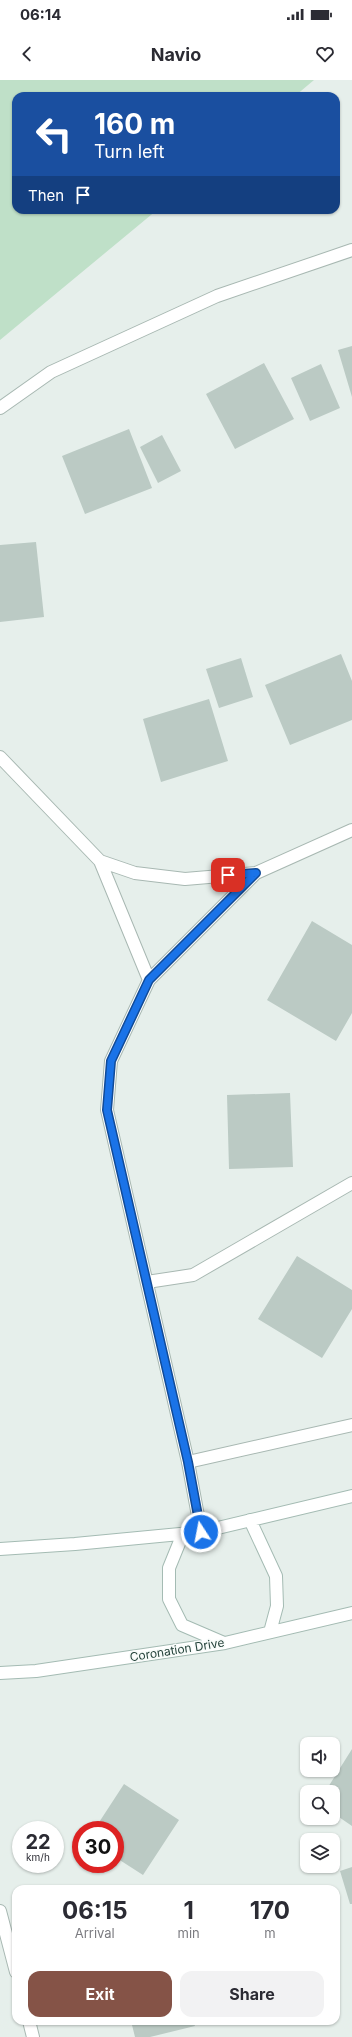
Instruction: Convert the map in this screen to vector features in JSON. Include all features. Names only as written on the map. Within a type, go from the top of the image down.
[{"type":"street","points":[[0,408],[51,372],[210,300],[352,250]]},
{"type":"street","points":[[0,757],[100,861],[149,980]]},
{"type":"street","points":[[100,861],[135,873],[185,879],[256,873],[352,830]]},
{"type":"street","points":[[201,1532],[188,1462],[107,1110],[111,1061],[149,980],[256,873]]},
{"type":"street","points":[[147,1282],[193,1274],[352,1183]]},
{"type":"street","points":[[188,1462],[352,1425]]},
{"type":"street","points":[[0,1549],[75,1544],[201,1532],[352,1496]]},
{"type":"street","points":[[250,1520],[276,1576],[276,1606],[270,1632]]},
{"type":"street","points":[[189,1533],[180,1541],[170,1568],[168,1599],[182,1625],[225,1643]]},
{"type":"street","name":"Coronation Drive","points":[[0,1673],[36,1671],[225,1643],[352,1613]]},
{"type":"street","points":[[0,1911],[12,1957]]},
{"type":"street","points":[[30,2025],[33,2037]]},
{"type":"green space","points":[[0,80],[314,80],[300,92],[12,92],[12,214],[152,214],[0,340]]},
{"type":"building","points":[[352,346],[352,397],[338,350]]},
{"type":"building","points":[[264,363],[294,419],[235,449],[206,394]]},
{"type":"building","points":[[321,364],[340,408],[310,421],[291,378]]},
{"type":"building","points":[[129,429],[152,488],[85,514],[62,456]]},
{"type":"building","points":[[162,435],[181,471],[158,483],[140,447]]},
{"type":"building","points":[[36,542],[44,617],[0,622],[0,545]]},
{"type":"building","points":[[341,654],[352,681],[352,720],[290,745],[265,685]]},
{"type":"building","points":[[241,658],[253,697],[219,708],[206,669]]},
{"type":"building","points":[[209,699],[228,761],[161,782],[143,719]]},
{"type":"building","points":[[312,921],[352,945],[352,1013],[336,1041],[267,1000]]},
{"type":"building","points":[[290,1093],[293,1167],[229,1169],[227,1095]]},
{"type":"building","points":[[297,1256],[352,1290],[352,1309],[322,1358],[258,1319]]},
{"type":"building","points":[[352,1749],[352,1826],[340,1818],[340,1785],[329,1785],[334,1777],[340,1777],[340,1768]]},
{"type":"building","points":[[124,1784],[179,1820],[143,1875],[124,1863],[124,1821],[100,1821]]},
{"type":"building","points":[[352,1867],[352,1904],[350,1904],[340,1871]]},
{"type":"building","points":[[132,2025],[195,2026],[150,2037],[135,2037]]},
{"type":"route","points":[[201,1532],[188,1462],[107,1110],[111,1061],[149,980],[256,873],[228,875]]}]
